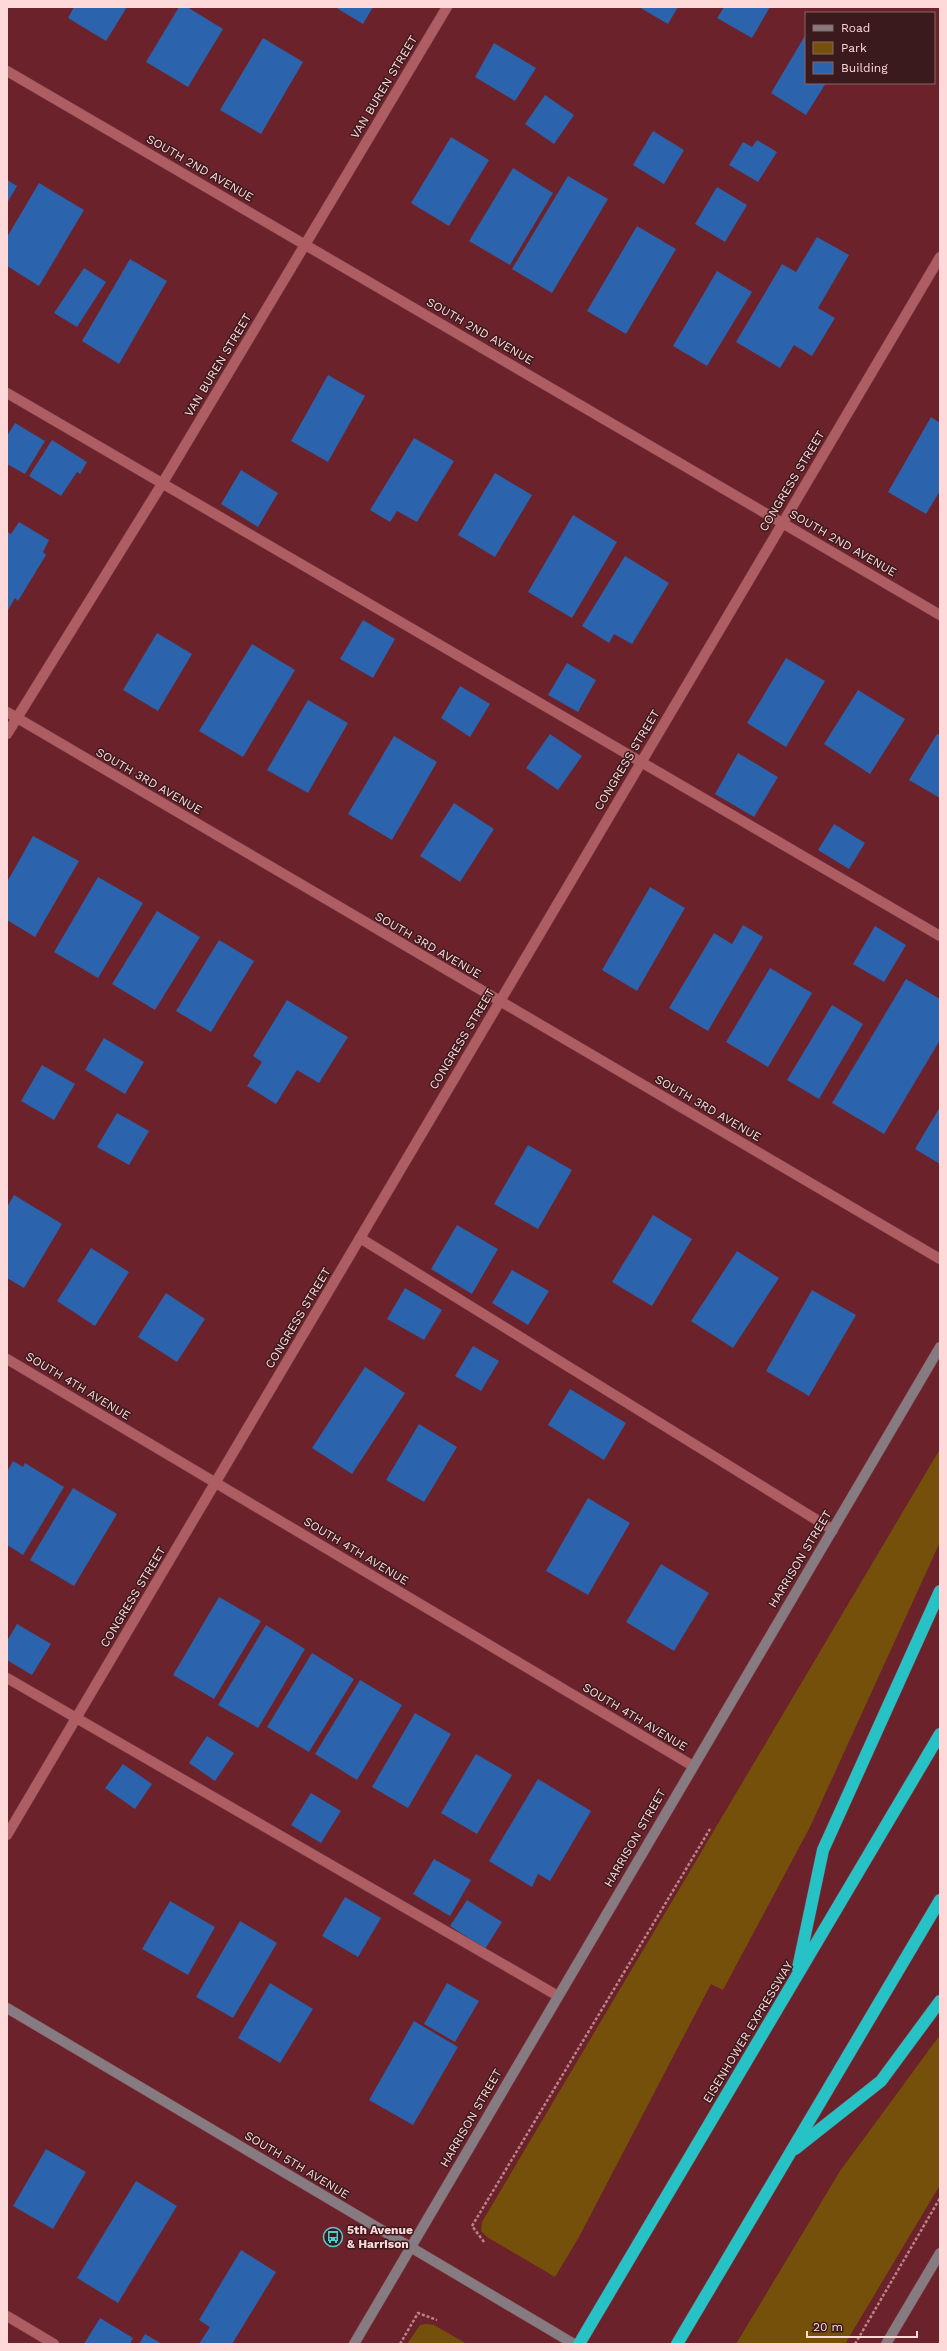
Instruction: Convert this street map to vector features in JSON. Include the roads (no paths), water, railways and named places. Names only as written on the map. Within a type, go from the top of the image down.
[{"type":"highway","points":[[795,1980],[823,1850],[940,1591]]},
{"type":"highway","name":"EISENHOWER EXPRESSWAY","points":[[579,2344],[940,1734]]},
{"type":"highway","points":[[677,2344],[940,1900]]},
{"type":"highway","points":[[790,2154],[881,2081],[940,2001]]},
{"type":"street","name":"VAN BUREN STREET","points":[[7,734],[162,484],[306,244],[445,7]]},
{"type":"street","name":"SOUTH 2ND AVENUE","points":[[7,71],[940,615]]},
{"type":"street","name":"CONGRESS STREET","points":[[7,1834],[940,257]]},
{"type":"street","points":[[7,393],[642,761],[940,936]]},
{"type":"street","name":"SOUTH 3RD AVENUE","points":[[7,712],[940,1259]]},
{"type":"street","points":[[360,1238],[833,1530]]},
{"type":"street","name":"HARRISON STREET","points":[[354,2344],[940,1347]]},
{"type":"street","name":"SOUTH 4TH AVENUE","points":[[7,1359],[693,1766]]},
{"type":"street","points":[[7,1678],[558,1996]]},
{"type":"street","name":"SOUTH 5TH AVENUE","points":[[7,2008],[574,2344]]},
{"type":"street","points":[[886,2344],[940,2253]]},
{"type":"street","points":[[7,2316],[54,2344]]},
{"type":"place","name":"5th Avenue & Harrison","points":[[333,2237]]}]
